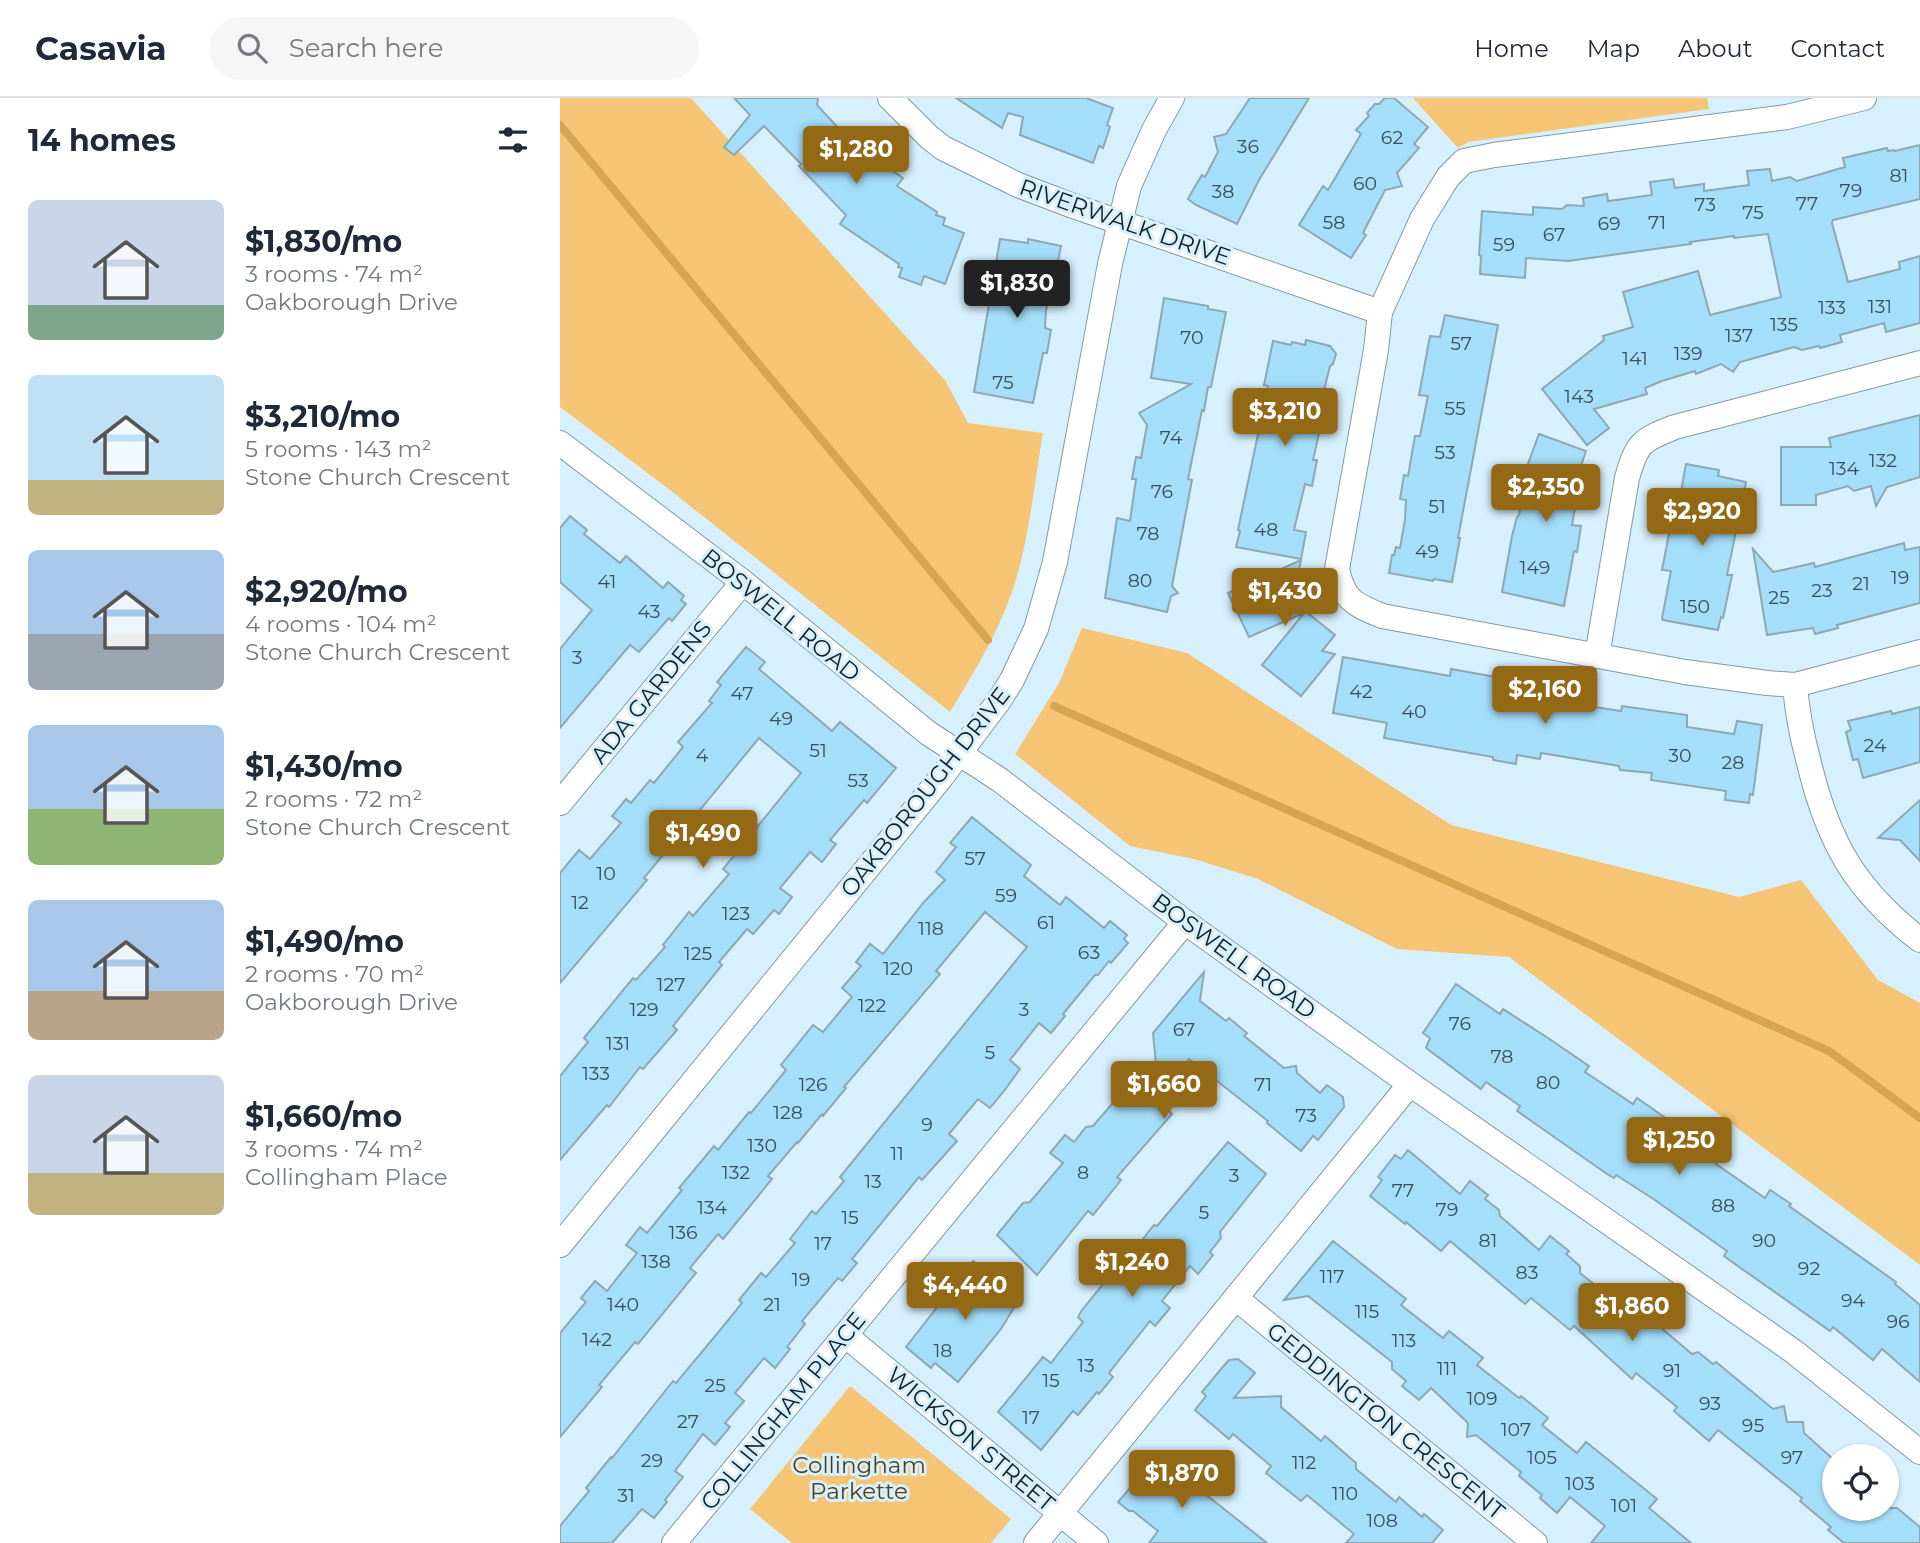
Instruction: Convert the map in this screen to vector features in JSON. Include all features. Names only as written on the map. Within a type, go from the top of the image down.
[{"type":"street","name":"RIVERWALK DRIVE","points":[[890,98],[929,137],[960,158],[1018,185],[1380,312]]},
{"type":"street","name":"OAKBOROUGH DRIVE","points":[[560,1245],[986,721],[1012,680],[1036,629],[1046,597],[1110,264],[1129,186],[1154,130],[1172,98]]},
{"type":"street","points":[[1864,98],[1787,117],[1464,161],[1448,177],[1422,219],[1380,312],[1376,351],[1337,569],[1341,588],[1354,605],[1382,616],[1731,680],[1795,685],[1920,652]]},
{"type":"street","points":[[1597,656],[1627,478],[1632,458],[1644,439],[1675,427],[1920,363]]},
{"type":"street","name":"BOSWELL ROAD","points":[[560,443],[743,582],[928,733],[1000,780],[1185,922],[1410,1084],[1793,1351],[1920,1452]]},
{"type":"street","name":"ADA GARDENS","points":[[560,803],[743,582]]},
{"type":"street","points":[[1795,685],[1797,716],[1815,789],[1832,837],[1867,890],[1888,914],[1920,940]]},
{"type":"street","name":"COLLINGHAM PLACE","points":[[674,1543],[1185,922]]},
{"type":"street","points":[[1036,1543],[1410,1084]]},
{"type":"street","name":"GEDDINGTON CRESCENT","points":[[1237,1299],[1535,1543]]},
{"type":"street","name":"WICKSON STREET","points":[[845,1335],[1096,1543]]},
{"type":"green space","points":[[560,98],[691,98],[945,380],[968,423],[1043,433],[1027,533],[1012,592],[992,639],[950,712],[670,490],[560,407]]},
{"type":"green space","points":[[1413,98],[1707,98],[1709,109],[1468,142],[1458,148]]},
{"type":"green space","points":[[1082,628],[1187,653],[1451,825],[1739,897],[1801,880],[1878,980],[1920,1003],[1920,1265],[1509,957],[1397,949],[1258,879],[1194,859],[1130,846],[1015,754],[1059,683]]},
{"type":"green space","name":"Collingham Parkette","points":[[850,1386],[1011,1519],[991,1543],[792,1543],[750,1509]]},
{"type":"building","points":[[734,98],[818,98],[817,105],[854,145],[858,140],[903,178],[897,186],[937,212],[936,215],[945,218],[943,225],[964,233],[945,284],[924,276],[921,285],[899,277],[902,268],[898,267],[899,264],[840,224],[846,215],[764,126],[734,155],[724,147],[750,115]]},
{"type":"building","points":[[956,98],[1086,98],[1113,108],[1103,148],[1099,146],[1093,163],[1020,135],[1023,117],[1008,113],[1002,128]]},
{"type":"building","points":[[1250,98],[1309,98],[1259,180],[1237,224],[1188,199],[1202,175],[1205,177],[1218,152],[1214,137],[1226,134]]},
{"type":"building","points":[[1385,98],[1394,98],[1428,127],[1414,144],[1419,148],[1397,173],[1402,186],[1385,190],[1363,233],[1366,235],[1351,258],[1299,225],[1323,186],[1328,190],[1361,134],[1356,130],[1369,116],[1367,113]]},
{"type":"building","points":[[1920,145],[1920,199],[1833,220],[1832,223],[1848,282],[1900,269],[1899,262],[1920,256],[1920,323],[1886,332],[1884,323],[1840,335],[1842,342],[1820,348],[1802,350],[1794,347],[1740,362],[1733,372],[1721,364],[1696,374],[1695,371],[1662,381],[1645,388],[1647,394],[1594,409],[1609,428],[1587,445],[1542,389],[1604,340],[1603,336],[1633,327],[1623,292],[1698,271],[1710,315],[1781,297],[1768,234],[1734,236],[1568,261],[1526,258],[1525,278],[1480,274],[1482,211],[1533,215],[1533,207],[1562,209],[1567,205],[1584,206],[1583,198],[1607,194],[1608,201],[1652,195],[1650,182],[1673,179],[1675,188],[1704,184],[1704,191],[1749,185],[1747,171],[1770,169],[1772,181],[1790,177],[1797,181],[1845,167],[1843,158],[1887,148],[1888,151],[1895,151]]},
{"type":"building","points":[[1000,239],[1028,243],[1028,239],[1061,246],[1046,311],[1045,328],[1051,330],[1047,353],[1043,353],[1033,403],[974,392]]},
{"type":"building","points":[[1164,298],[1226,312],[1188,479],[1192,480],[1172,586],[1178,593],[1171,596],[1167,612],[1105,598],[1117,518],[1130,521],[1136,479],[1132,479],[1136,457],[1141,458],[1147,425],[1139,413],[1191,384],[1151,378]]},
{"type":"building","points":[[1445,315],[1498,325],[1452,582],[1389,573],[1392,555],[1396,547],[1400,548],[1405,520],[1406,500],[1400,499],[1404,475],[1408,476],[1415,436],[1420,436],[1428,396],[1419,395],[1430,336],[1440,337]]},
{"type":"building","points":[[1306,340],[1330,346],[1336,354],[1330,366],[1320,406],[1325,407],[1313,460],[1317,460],[1312,486],[1305,484],[1294,530],[1306,532],[1301,559],[1236,547],[1268,386],[1264,385],[1273,341],[1305,345]]},
{"type":"building","points":[[1920,415],[1920,477],[1887,487],[1876,506],[1871,486],[1854,491],[1848,486],[1816,495],[1816,505],[1781,505],[1781,447],[1831,447],[1829,438]]},
{"type":"building","points":[[1539,434],[1586,451],[1571,507],[1575,508],[1572,525],[1581,526],[1564,606],[1502,592],[1512,536],[1526,482],[1522,480]]},
{"type":"building","points":[[1686,464],[1719,470],[1718,476],[1746,482],[1727,575],[1732,575],[1718,630],[1662,618],[1671,571],[1662,570],[1672,518],[1676,519]]},
{"type":"building","points":[[570,516],[587,530],[584,534],[620,563],[626,556],[663,588],[668,582],[684,596],[681,600],[686,604],[672,621],[669,618],[639,652],[630,645],[560,728],[560,649],[592,610],[560,582],[560,528]]},
{"type":"building","points":[[1904,543],[1905,550],[1920,547],[1920,603],[1837,625],[1838,628],[1815,634],[1813,628],[1767,635],[1753,549],[1773,572],[1814,563],[1815,567]]},
{"type":"building","points":[[1301,560],[1295,589],[1284,594],[1335,635],[1322,651],[1335,654],[1301,696],[1262,665],[1304,613],[1249,637],[1228,593]]},
{"type":"building","points":[[746,647],[765,662],[759,669],[832,731],[840,722],[896,768],[867,803],[864,800],[830,840],[836,844],[822,862],[810,852],[780,888],[792,897],[779,914],[774,910],[753,934],[747,929],[719,962],[722,965],[673,1026],[677,1030],[643,1069],[640,1067],[609,1107],[607,1105],[560,1160],[560,1076],[588,1042],[584,1038],[633,978],[636,980],[665,947],[663,945],[689,912],[693,916],[729,874],[723,869],[801,773],[759,738],[644,878],[647,880],[560,983],[560,873],[579,850],[590,859],[621,823],[612,816],[626,799],[631,803],[650,780],[654,783],[683,747],[678,742],[712,703],[709,701],[721,685],[717,682]]},
{"type":"building","points":[[1343,657],[1450,676],[1451,669],[1584,693],[1582,705],[1621,711],[1622,706],[1687,715],[1687,727],[1734,734],[1737,721],[1762,725],[1753,795],[1750,794],[1749,803],[1725,800],[1726,791],[1651,780],[1652,773],[1620,770],[1619,766],[1541,753],[1540,759],[1517,755],[1516,764],[1493,760],[1493,757],[1384,738],[1387,723],[1333,713]]},
{"type":"building","points":[[1920,707],[1920,762],[1863,778],[1858,759],[1853,760],[1846,732],[1851,730],[1848,721]]},
{"type":"building","points":[[1920,800],[1920,861],[1900,840],[1878,838]]},
{"type":"building","points":[[972,817],[1031,865],[1024,876],[1060,905],[1066,897],[1104,928],[1110,921],[1127,935],[1124,939],[1128,943],[1111,963],[1109,961],[1098,975],[1095,975],[1051,1033],[1039,1023],[1010,1060],[1020,1069],[1004,1091],[990,1108],[978,1099],[949,1134],[957,1141],[922,1180],[919,1177],[852,1259],[857,1263],[842,1281],[838,1278],[802,1321],[805,1324],[775,1368],[764,1358],[735,1393],[744,1401],[725,1423],[730,1427],[715,1445],[703,1434],[675,1471],[683,1477],[654,1518],[642,1509],[612,1543],[560,1543],[560,1526],[589,1491],[586,1488],[673,1381],[676,1383],[721,1329],[742,1303],[739,1300],[761,1273],[766,1277],[795,1243],[790,1239],[812,1211],[816,1214],[844,1181],[840,1177],[1027,947],[985,912],[936,971],[940,974],[844,1087],[846,1088],[823,1116],[822,1114],[768,1176],[772,1179],[723,1239],[718,1234],[690,1268],[696,1273],[638,1344],[635,1342],[599,1385],[602,1387],[560,1437],[560,1333],[586,1302],[581,1298],[595,1281],[607,1291],[637,1253],[626,1245],[640,1227],[647,1233],[682,1190],[679,1188],[714,1146],[718,1150],[749,1112],[751,1113],[786,1070],[781,1065],[813,1025],[823,1032],[852,997],[842,988],[861,966],[856,962],[870,944],[883,954],[945,880],[936,872],[956,847],[950,843]]},
{"type":"building","points":[[1204,972],[1200,1001],[1226,1021],[1229,1018],[1247,1033],[1244,1036],[1284,1068],[1296,1066],[1297,1073],[1320,1093],[1327,1085],[1343,1097],[1344,1107],[1318,1140],[1313,1136],[1301,1151],[1267,1123],[1268,1121],[1189,1059],[1164,1089],[1176,1098],[1167,1109],[1172,1114],[1117,1177],[1121,1180],[1093,1215],[1088,1211],[1037,1275],[997,1235],[1023,1203],[1030,1202],[1063,1163],[1050,1153],[1065,1135],[1074,1142],[1086,1127],[1093,1126],[1112,1104],[1124,1088],[1115,1080],[1130,1062],[1158,1084],[1153,1033]]},
{"type":"building","points":[[1456,984],[1500,1014],[1503,1009],[1548,1038],[1589,1066],[1585,1072],[1633,1104],[1637,1098],[1721,1157],[1716,1164],[1765,1198],[1770,1190],[1896,1282],[1895,1284],[1920,1305],[1920,1382],[1882,1349],[1873,1360],[1833,1327],[1830,1331],[1724,1256],[1727,1251],[1652,1198],[1616,1175],[1614,1178],[1607,1174],[1517,1111],[1520,1106],[1486,1082],[1481,1089],[1426,1048],[1430,1038],[1423,1033]]},
{"type":"building","points":[[1228,1142],[1266,1174],[1220,1232],[1221,1238],[1210,1252],[1213,1255],[1198,1274],[1190,1266],[1162,1301],[1170,1308],[1155,1326],[1150,1321],[1109,1373],[1113,1377],[1099,1394],[1097,1392],[1078,1415],[1073,1411],[1041,1450],[998,1412],[1043,1357],[1051,1363],[1083,1322],[1078,1317],[1082,1310],[1130,1251],[1132,1253],[1154,1225],[1157,1226]]},
{"type":"building","points":[[1408,1150],[1460,1194],[1470,1181],[1488,1195],[1485,1199],[1499,1210],[1500,1216],[1539,1250],[1550,1236],[1569,1251],[1566,1254],[1580,1266],[1580,1273],[1604,1292],[1607,1289],[1616,1297],[1619,1293],[1641,1313],[1647,1307],[1664,1322],[1660,1327],[1692,1354],[1698,1352],[1713,1364],[1716,1362],[1773,1409],[1784,1406],[1787,1422],[1803,1422],[1804,1433],[1822,1449],[1822,1519],[1800,1501],[1802,1498],[1718,1430],[1709,1441],[1674,1411],[1677,1407],[1636,1373],[1632,1379],[1574,1326],[1570,1330],[1531,1298],[1525,1304],[1450,1241],[1441,1251],[1370,1196],[1382,1180],[1378,1177],[1395,1155],[1401,1159]]},
{"type":"building","points":[[1333,1241],[1406,1299],[1401,1305],[1443,1338],[1449,1331],[1483,1358],[1477,1365],[1548,1418],[1542,1425],[1577,1453],[1586,1442],[1657,1499],[1649,1508],[1691,1543],[1591,1543],[1605,1526],[1570,1497],[1557,1513],[1540,1498],[1542,1495],[1519,1476],[1521,1472],[1476,1435],[1467,1437],[1468,1423],[1431,1388],[1419,1400],[1402,1386],[1406,1381],[1392,1369],[1392,1362],[1308,1296],[1284,1300]]},
{"type":"building","points":[[973,1261],[1021,1296],[1001,1329],[958,1382],[935,1363],[931,1368],[906,1347],[941,1302],[939,1301]]},
{"type":"building","points":[[1238,1359],[1255,1373],[1234,1398],[1281,1396],[1281,1407],[1321,1441],[1325,1436],[1356,1463],[1356,1469],[1396,1502],[1399,1497],[1422,1517],[1424,1514],[1443,1530],[1432,1543],[1346,1543],[1354,1534],[1307,1495],[1301,1501],[1266,1473],[1271,1466],[1233,1434],[1229,1439],[1195,1410],[1206,1396],[1202,1392],[1221,1369],[1229,1360]]},
{"type":"building","points":[[1158,1455],[1267,1543],[1149,1543],[1158,1531],[1118,1502]]},
{"type":"building","points":[[1899,1510],[1920,1527],[1920,1543],[1844,1543],[1828,1530],[1831,1527],[1824,1521],[1899,1521]]},
{"type":"waterway","points":[[560,125],[988,640]]},
{"type":"waterway","points":[[1054,706],[1829,1051],[1920,1118]]}]
